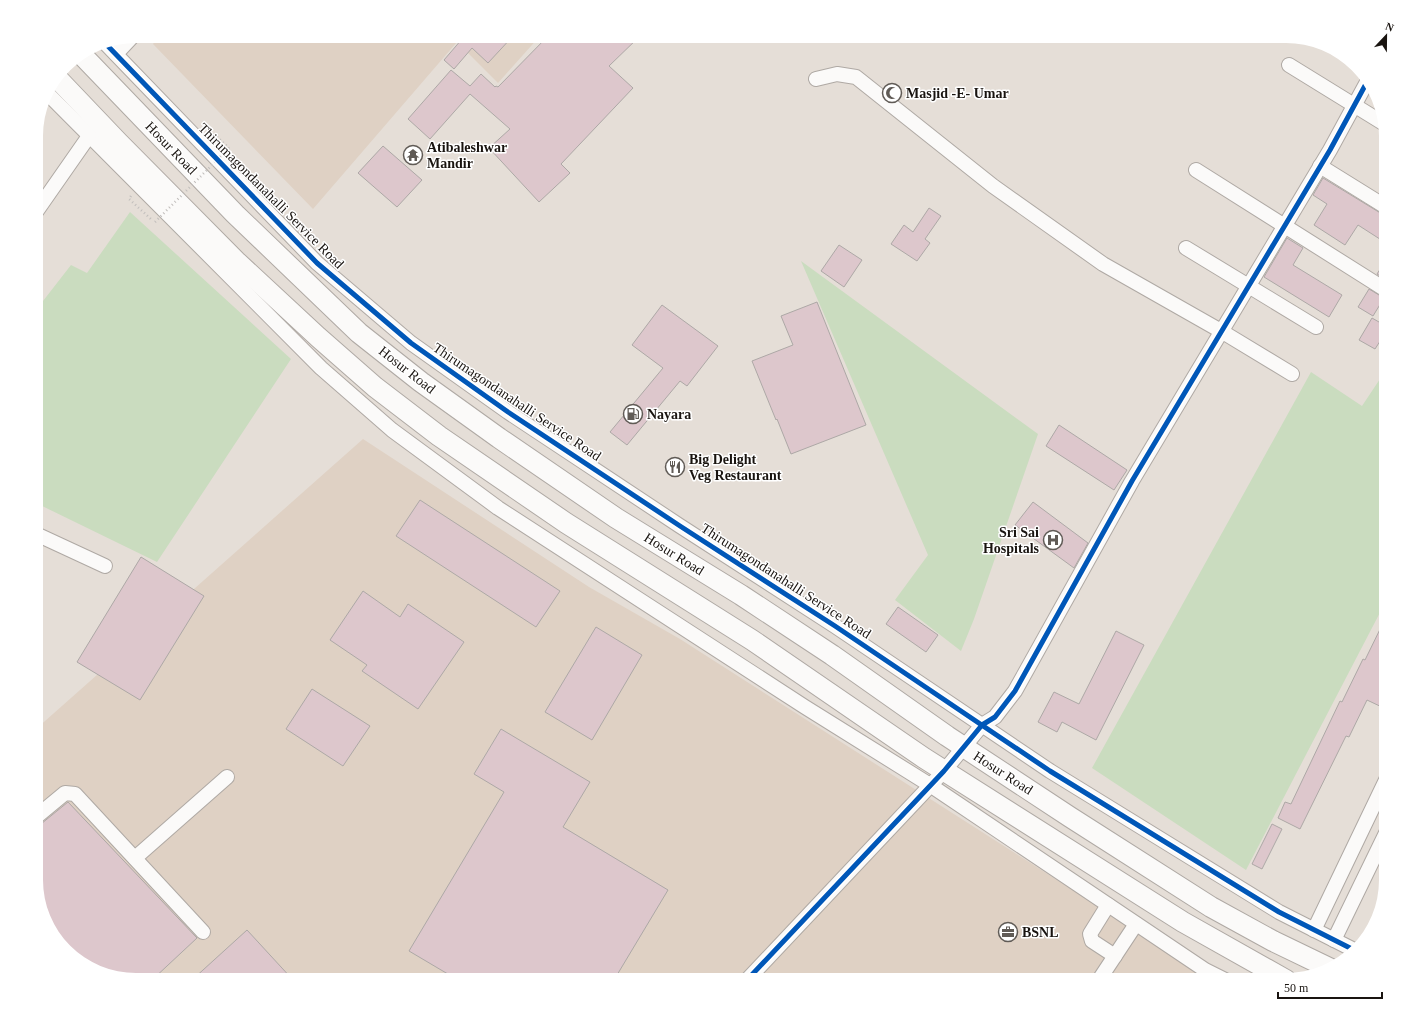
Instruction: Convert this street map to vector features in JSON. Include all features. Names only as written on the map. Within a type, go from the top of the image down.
[{"type":"highway","name":"Hosur Road","points":[[85,58],[235,214],[359,333],[421,382],[499,438],[616,518],[741,595],[826,651],[963,747],[1211,907],[1273,942],[1323,965]]},
{"type":"highway","points":[[60,82],[236,261],[318,337],[375,387],[439,436],[566,523],[752,640],[944,771],[1184,922],[1274,973]]},
{"type":"street","points":[[116,54],[126,44]]},
{"type":"street","name":"Thirumagondanahalli Service Road","points":[[109,47],[318,263],[411,344],[541,434],[834,626],[1050,771],[1279,912],[1350,948]]},
{"type":"street","points":[[1289,65],[1377,120]]},
{"type":"street","points":[[816,79],[837,74],[856,77],[993,186],[1103,264],[1221,331],[1292,374]]},
{"type":"street","points":[[754,973],[944,771],[982,725],[995,717],[1015,691],[1132,481],[1320,166],[1365,87]]},
{"type":"street","points":[[51,97],[321,368],[392,430],[498,508],[805,707],[930,785],[1211,973]]},
{"type":"street","points":[[43,202],[89,136]]},
{"type":"street","points":[[1320,166],[1379,204]]},
{"type":"street","points":[[1196,170],[1379,286]]},
{"type":"street","points":[[1186,248],[1316,327]]},
{"type":"street","points":[[43,537],[105,566]]},
{"type":"street","points":[[135,858],[227,777]]},
{"type":"street","points":[[43,811],[65,793],[76,794],[203,932]]},
{"type":"street","points":[[1314,930],[1379,795]]},
{"type":"street","points":[[1334,940],[1379,847]]},
{"type":"street","points":[[1108,905],[1090,934],[1092,941],[1115,956]]},
{"type":"street","points":[[1104,973],[1136,924]]},
{"type":"path","points":[[129,199],[155,222],[228,148]]},
{"type":"shaded area","points":[[154,43],[456,43],[313,209],[153,44]]},
{"type":"shaded area","points":[[458,43],[534,43],[498,83]]},
{"type":"shaded area","points":[[363,439],[589,587],[680,639],[1202,973],[136,973],[118,971],[100,966],[79,954],[66,941],[55,926],[46,904],[43,886],[43,723]]},
{"type":"green space","points":[[130,212],[291,359],[157,562],[43,506],[43,301],[71,265],[87,273]]},
{"type":"green space","points":[[801,261],[1038,434],[974,619],[961,651],[895,600],[928,555]]},
{"type":"green space","points":[[1311,372],[1362,406],[1379,380],[1379,614],[1246,870],[1092,768]]},
{"type":"building","points":[[459,43],[507,43],[488,63],[472,48],[454,69],[444,60]]},
{"type":"building","points":[[541,43],[633,43],[609,66],[633,88],[561,164],[570,173],[539,202],[489,148],[510,129],[470,94],[430,139],[408,119],[451,70],[470,86],[481,74],[495,87],[498,87]]},
{"type":"building","points":[[383,146],[422,180],[397,207],[358,173]]},
{"type":"building","points":[[1323,178],[1379,212],[1379,238],[1358,225],[1345,245],[1314,225],[1327,204],[1313,195]]},
{"type":"building","points":[[929,208],[941,216],[925,239],[930,243],[917,261],[891,244],[904,225],[913,232]]},
{"type":"building","points":[[1287,238],[1303,248],[1293,265],[1342,295],[1329,317],[1264,277]]},
{"type":"building","points":[[839,245],[862,260],[844,287],[821,271]]},
{"type":"building","points":[[1369,289],[1379,295],[1379,306],[1373,316],[1358,307]]},
{"type":"building","points":[[817,302],[866,425],[791,454],[752,361],[793,345],[781,316]]},
{"type":"building","points":[[662,305],[718,346],[687,386],[680,381],[627,445],[610,432],[663,368],[632,345]]},
{"type":"building","points":[[1372,318],[1379,322],[1379,343],[1375,349],[1359,340]]},
{"type":"building","points":[[1059,425],[1127,470],[1114,490],[1046,446]]},
{"type":"building","points":[[420,500],[560,591],[536,627],[396,536]]},
{"type":"building","points":[[1033,502],[1088,543],[1074,568],[1015,525]]},
{"type":"building","points":[[141,557],[204,596],[140,700],[77,662]]},
{"type":"building","points":[[363,591],[400,617],[408,604],[464,642],[418,709],[362,671],[367,665],[330,640]]},
{"type":"building","points":[[898,607],[938,635],[926,652],[886,624]]},
{"type":"building","points":[[596,627],[642,655],[592,740],[545,712]]},
{"type":"building","points":[[1116,631],[1144,645],[1096,740],[1062,722],[1057,732],[1038,722],[1054,692],[1079,704]]},
{"type":"building","points":[[1379,631],[1379,706],[1367,700],[1349,737],[1346,736],[1300,829],[1278,818],[1285,802],[1291,804],[1340,701],[1342,702],[1363,659],[1365,660]]},
{"type":"building","points":[[312,689],[370,726],[343,766],[286,729]]},
{"type":"building","points":[[501,729],[590,782],[563,827],[668,890],[618,973],[446,973],[409,951],[504,792],[474,774]]},
{"type":"building","points":[[68,802],[197,938],[160,973],[118,971],[100,966],[79,954],[66,941],[55,926],[46,904],[43,886],[43,822]]},
{"type":"building","points":[[1272,824],[1282,829],[1262,869],[1252,864]]},
{"type":"building","points":[[247,930],[287,973],[200,973]]},
{"type":"cycle path","points":[[109,47],[317,263],[411,343],[508,412],[680,526],[835,626],[1050,771],[1279,912],[1350,948]]},
{"type":"cycle path","points":[[754,973],[944,771],[982,725],[995,717],[1015,691],[1132,481],[1330,150],[1364,87]]},
{"type":"place","name":"Masjid -E- Umar","points":[[892,93]]},
{"type":"place","name":"Atibaleshwar Mandir","points":[[413,155]]},
{"type":"place","name":"Nayara","points":[[633,414]]},
{"type":"place","name":"Big Delight Veg Restaurant","points":[[675,467]]},
{"type":"place","name":"Sri Sai Hospitals","points":[[1053,540]]},
{"type":"place","name":"BSNL","points":[[1008,932]]}]
